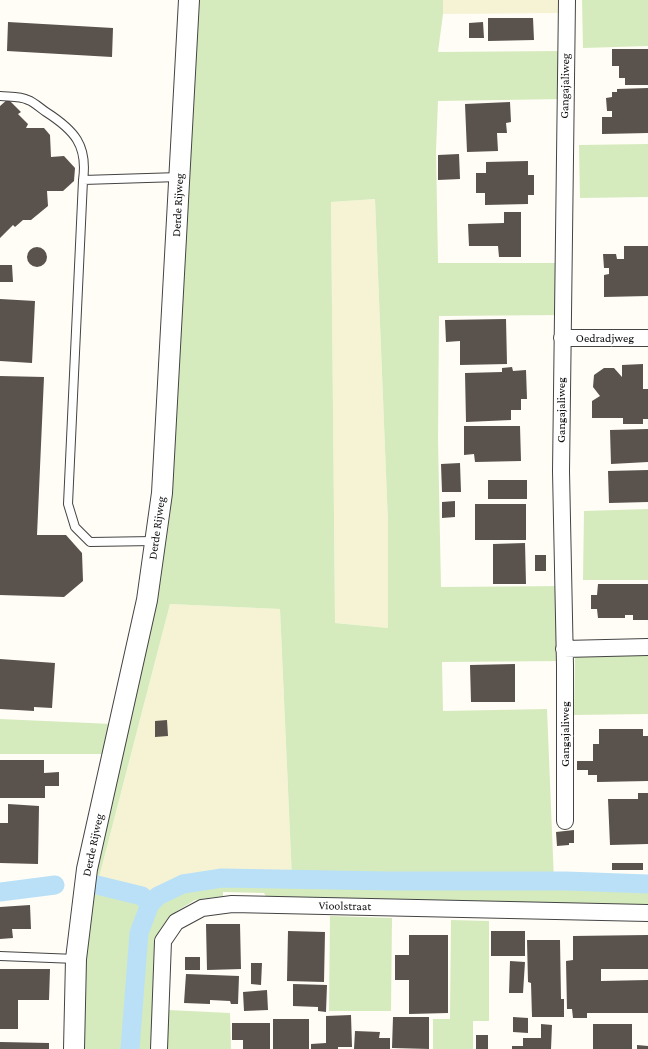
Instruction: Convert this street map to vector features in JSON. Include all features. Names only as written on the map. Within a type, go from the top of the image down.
[{"type":"street","name":"Derde Rijweg","points":[[74,1049],[76,959],[87,869],[147,600],[162,493],[189,0]]},
{"type":"street","name":"Gangajaliweg","points":[[565,821],[561,471],[567,0]]},
{"type":"street","name":"Oedradjweg","points":[[562,338],[648,338]]},
{"type":"street","points":[[564,649],[648,647]]},
{"type":"street","name":"Vioolstraat","points":[[159,1049],[163,941],[176,922],[202,908],[232,904],[648,913]]},
{"type":"lane","points":[[0,96],[28,100],[74,133],[83,150],[85,164],[68,504],[74,527],[90,542],[155,542]]},
{"type":"lane","points":[[83,180],[180,177]]},
{"type":"lane","points":[[0,956],[76,959]]},
{"type":"shaded area","points":[[443,0],[562,0],[562,13],[443,14]]},
{"type":"shaded area","points":[[375,199],[388,523],[388,628],[335,623],[331,202]]},
{"type":"shaded area","points":[[170,604],[280,609],[292,879],[222,878],[158,896],[150,904],[97,885]]},
{"type":"green space","points":[[196,0],[443,0],[443,14],[438,52],[562,51],[563,99],[438,101],[436,150],[438,263],[563,263],[563,315],[439,316],[438,440],[441,587],[565,586],[566,661],[442,662],[443,711],[547,709],[554,881],[648,884],[648,905],[267,898],[264,893],[223,892],[223,896],[195,900],[177,911],[165,922],[154,945],[151,1049],[84,1049],[87,930],[91,903],[97,885],[96,868],[153,602]],"holes":[[[375,199],[388,523],[388,628],[335,623],[331,202]],[[170,604],[280,609],[292,879],[217,878],[199,881],[181,886],[165,893],[150,904],[142,896],[97,885]]]},
{"type":"green space","points":[[582,0],[648,0],[648,46],[583,48]]},
{"type":"green space","points":[[648,144],[648,197],[580,198],[579,145]]},
{"type":"green space","points":[[648,509],[648,580],[583,580],[584,511]]},
{"type":"green space","points":[[648,653],[648,714],[574,715],[575,656]]},
{"type":"green space","points":[[0,719],[112,724],[103,754],[0,754]]},
{"type":"green space","points":[[330,916],[392,918],[391,1011],[329,1011]]},
{"type":"green space","points":[[451,920],[489,921],[489,1021],[473,1021],[473,1049],[433,1049],[433,1019],[450,1019]]},
{"type":"green space","points":[[168,1010],[230,1013],[231,1049],[166,1049]]},
{"type":"building","points":[[488,18],[533,18],[534,40],[488,41]]},
{"type":"building","points":[[8,22],[113,28],[112,57],[7,51]]},
{"type":"building","points":[[483,22],[484,38],[469,38],[469,23]]},
{"type":"building","points":[[612,49],[648,49],[648,85],[625,85],[625,78],[619,78],[619,66],[612,66]]},
{"type":"building","points":[[648,88],[648,133],[602,134],[602,117],[612,117],[612,111],[607,111],[606,98],[612,97],[612,92],[617,92],[617,89]]},
{"type":"building","points":[[8,99],[21,112],[18,114],[28,124],[26,128],[44,128],[50,135],[51,157],[64,156],[75,168],[74,181],[63,191],[47,191],[48,206],[31,220],[23,220],[15,227],[13,225],[0,238],[0,106]]},
{"type":"building","points":[[510,102],[511,122],[506,123],[507,133],[497,133],[498,151],[467,152],[465,104]]},
{"type":"building","points":[[459,154],[460,179],[438,180],[438,155]]},
{"type":"building","points":[[528,161],[528,175],[534,175],[534,195],[528,195],[528,204],[485,205],[485,193],[476,193],[476,173],[486,173],[486,162]]},
{"type":"building","points":[[504,212],[521,212],[521,257],[499,257],[498,246],[469,246],[468,224],[504,223]]},
{"type":"building","points":[[624,246],[648,246],[648,296],[604,297],[604,275],[609,274],[609,268],[604,268],[603,254],[616,254],[617,259],[624,259]]},
{"type":"building","points":[[37,247],[44,250],[47,257],[44,264],[37,267],[30,264],[27,257],[30,250]]},
{"type":"building","points":[[0,265],[12,265],[13,282],[0,282]]},
{"type":"building","points":[[0,299],[35,301],[32,363],[0,361]]},
{"type":"building","points":[[506,319],[507,364],[460,365],[460,341],[446,342],[445,320]]},
{"type":"building","points":[[643,364],[643,389],[648,389],[648,419],[643,419],[643,424],[623,424],[623,418],[592,418],[592,401],[600,396],[593,387],[594,375],[604,368],[614,368],[622,377],[622,365]]},
{"type":"building","points":[[512,367],[513,371],[526,370],[527,399],[521,399],[521,410],[511,410],[511,420],[466,422],[465,373],[502,372],[502,368]]},
{"type":"building","points":[[0,376],[44,377],[37,535],[66,535],[82,553],[83,581],[64,597],[0,595]]},
{"type":"building","points":[[464,426],[520,426],[521,461],[475,462],[474,454],[464,455]]},
{"type":"building","points":[[648,429],[648,462],[611,464],[610,430]]},
{"type":"building","points":[[460,463],[461,492],[442,492],[441,464]]},
{"type":"building","points":[[648,470],[648,502],[609,503],[608,471]]},
{"type":"building","points":[[488,480],[527,480],[527,499],[488,499]]},
{"type":"building","points":[[455,501],[455,517],[442,518],[442,502]]},
{"type":"building","points":[[475,504],[526,504],[526,540],[475,540]]},
{"type":"building","points":[[525,543],[526,584],[493,584],[493,544]]},
{"type":"building","points":[[535,555],[546,555],[546,571],[535,571]]},
{"type":"building","points":[[598,584],[648,584],[648,620],[633,620],[633,615],[625,615],[625,618],[598,618],[597,609],[591,609],[591,595],[597,595]]},
{"type":"building","points":[[0,659],[55,663],[52,708],[34,707],[34,711],[0,709]]},
{"type":"building","points":[[515,664],[515,702],[471,702],[470,665]]},
{"type":"building","points":[[167,720],[168,736],[155,737],[155,721]]},
{"type":"building","points":[[599,729],[643,729],[643,736],[648,736],[648,781],[597,782],[597,775],[588,775],[588,770],[577,770],[577,761],[593,761],[593,744],[599,744]]},
{"type":"building","points":[[0,760],[44,760],[44,773],[59,772],[59,786],[45,786],[45,798],[0,798]]},
{"type":"building","points":[[638,793],[648,793],[648,844],[610,845],[608,799],[638,799]]},
{"type":"building","points":[[8,804],[39,806],[38,864],[0,863],[0,823],[8,823]]},
{"type":"building","points":[[574,830],[574,843],[557,846],[556,832]]},
{"type":"building","points":[[612,863],[643,863],[643,870],[612,870]]},
{"type":"building","points":[[30,905],[31,929],[12,929],[13,938],[0,939],[0,907]]},
{"type":"building","points":[[206,924],[240,924],[241,969],[207,970]]},
{"type":"building","points":[[288,931],[325,932],[324,982],[287,981]]},
{"type":"building","points":[[491,931],[525,931],[525,956],[491,956]]},
{"type":"building","points":[[409,935],[448,935],[448,1013],[409,1014],[409,980],[395,980],[395,955],[409,955]]},
{"type":"building","points":[[648,935],[648,969],[601,969],[601,981],[648,980],[648,1013],[587,1013],[587,1018],[573,1018],[572,1009],[567,1009],[566,961],[573,960],[573,936]]},
{"type":"building","points":[[527,940],[560,940],[561,999],[564,999],[564,1017],[532,1017],[531,983],[528,982]]},
{"type":"building","points":[[185,957],[200,957],[200,970],[185,970]]},
{"type":"building","points":[[510,961],[525,962],[523,993],[509,993]]},
{"type":"building","points":[[251,963],[262,963],[261,985],[251,984]]},
{"type":"building","points":[[0,969],[50,969],[49,1000],[18,1000],[18,1029],[0,1029]]},
{"type":"building","points":[[186,974],[239,976],[238,1004],[231,1004],[230,1001],[210,1000],[210,1004],[184,1003]]},
{"type":"building","points":[[293,984],[327,985],[326,1012],[318,1011],[318,1007],[293,1006]]},
{"type":"building","points":[[267,990],[268,1010],[244,1011],[243,992]]},
{"type":"building","points":[[351,1015],[352,1047],[338,1047],[338,1049],[311,1049],[311,1044],[326,1043],[326,1016]]},
{"type":"building","points":[[393,1017],[429,1017],[429,1049],[392,1048]]},
{"type":"building","points":[[513,1017],[528,1018],[528,1033],[513,1032]]},
{"type":"building","points":[[273,1019],[309,1019],[309,1049],[273,1049]]},
{"type":"building","points":[[232,1023],[270,1023],[270,1049],[243,1049],[243,1040],[232,1040]]},
{"type":"building","points":[[541,1024],[552,1025],[551,1049],[512,1049],[512,1046],[523,1046],[523,1038],[541,1038]]},
{"type":"building","points":[[593,1024],[632,1024],[632,1049],[593,1049]]},
{"type":"building","points":[[355,1031],[380,1032],[379,1038],[390,1038],[390,1049],[354,1049]]},
{"type":"building","points":[[476,1035],[488,1035],[488,1049],[476,1049]]},
{"type":"building","points":[[0,1042],[49,1043],[49,1049],[0,1049]]},
{"type":"building","points":[[637,1045],[648,1046],[648,1049],[637,1049]]},
{"type":"waterway","points":[[130,1049],[139,933],[150,904],[158,896],[183,884],[222,878],[388,881],[566,881],[648,884]]},
{"type":"waterway","points":[[0,892],[55,885]]},
{"type":"waterway","points":[[97,885],[142,896],[150,904]]}]
